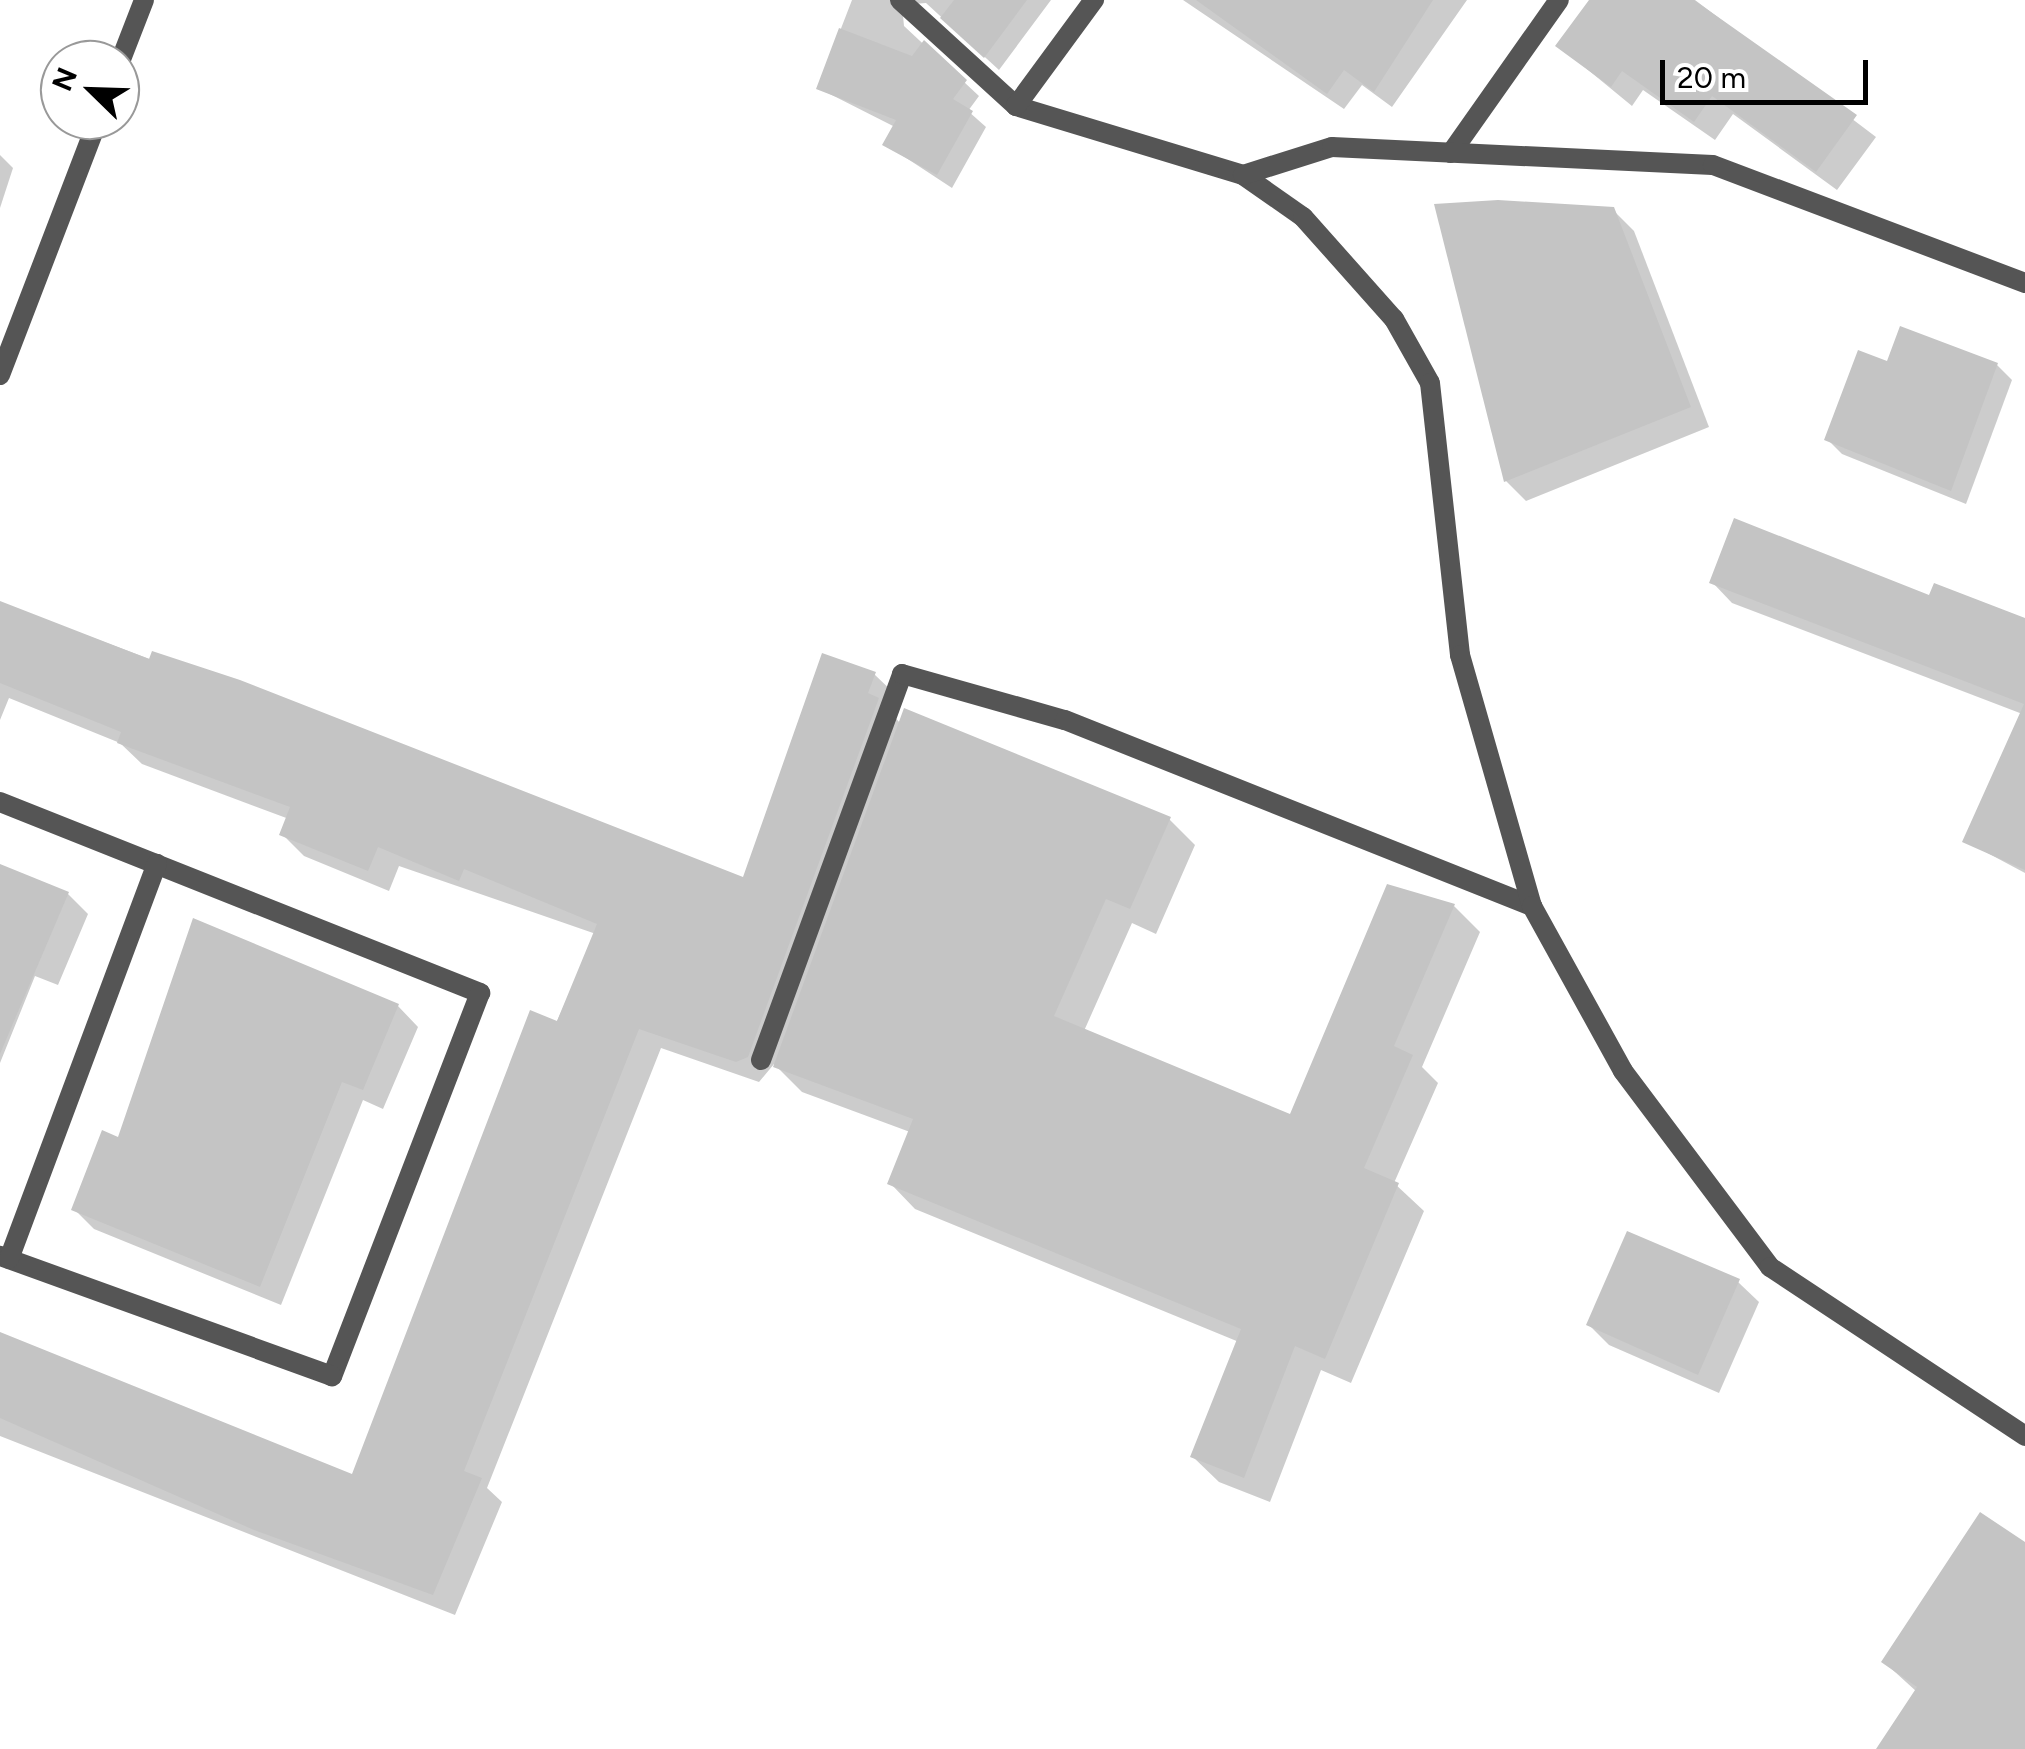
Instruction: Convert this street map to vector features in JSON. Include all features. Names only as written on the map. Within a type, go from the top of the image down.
[{"type":"street","points":[[129,40],[144,0]]},
{"type":"street","points":[[900,0],[1016,106],[1244,174],[1304,217],[1394,319],[1430,382],[1460,655],[1532,906],[1682,1162],[1770,1267],[2025,1436]]},
{"type":"street","points":[[1016,106],[1094,0]]},
{"type":"street","points":[[1451,153],[1559,0]]},
{"type":"street","points":[[0,375],[90,140]]},
{"type":"street","points":[[1244,174],[1332,147],[1713,165],[2025,282]]},
{"type":"street","points":[[761,1060],[902,674],[1065,720],[1532,906]]},
{"type":"street","points":[[0,802],[158,864],[480,992],[332,1376],[4,1257],[158,864]]},
{"type":"building","points":[[954,0],[1027,0],[984,58],[940,18]]},
{"type":"building","points":[[1196,0],[1433,0],[1374,92],[1344,70],[1327,94]]},
{"type":"building","points":[[1589,0],[1694,0],[1857,115],[1816,172],[1712,96],[1694,122],[1622,71],[1611,87],[1555,46]]},
{"type":"building","points":[[839,28],[912,56],[924,40],[967,80],[953,99],[973,111],[937,175],[882,145],[896,120],[816,89]]},
{"type":"building","points":[[1498,200],[1614,207],[1691,407],[1504,482],[1434,204]]},
{"type":"building","points":[[1900,326],[1998,363],[1951,491],[1824,440],[1858,350],[1887,361]]},
{"type":"building","points":[[1734,518],[1929,595],[1934,583],[2025,618],[2025,870],[1962,842],[2024,704],[1709,583]]},
{"type":"building","points":[[0,601],[149,659],[152,651],[240,680],[743,877],[822,653],[876,672],[868,693],[879,698],[748,1057],[736,1062],[639,1029],[464,1471],[482,1478],[433,1595],[254,1530],[0,1418],[0,1332],[352,1474],[530,1010],[557,1021],[597,924],[464,869],[459,881],[378,847],[368,871],[279,835],[290,807],[117,743],[121,732],[0,683]]},
{"type":"building","points":[[904,708],[1171,817],[1130,909],[1106,899],[1054,1016],[1290,1114],[1387,884],[1455,904],[1394,1046],[1413,1055],[1364,1168],[1399,1183],[1325,1359],[1295,1346],[1244,1478],[1190,1457],[1241,1329],[887,1184],[913,1119],[773,1067]]},
{"type":"building","points":[[0,864],[69,892],[0,1054]]},
{"type":"building","points":[[193,918],[399,1004],[363,1090],[342,1082],[260,1287],[71,1210],[102,1130],[118,1137]]},
{"type":"building","points":[[1627,1231],[1740,1279],[1698,1375],[1586,1325]]},
{"type":"building","points":[[1980,1512],[2025,1542],[2025,1749],[1876,1749],[1917,1687],[1881,1662]]}]
